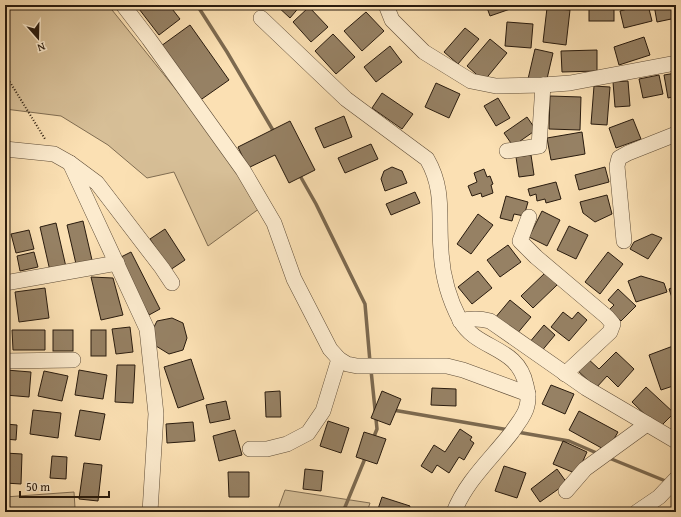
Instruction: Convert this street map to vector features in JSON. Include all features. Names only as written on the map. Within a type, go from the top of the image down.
[{"type":"street","points":[[122,5],[150,39],[243,170],[274,223],[294,279],[330,349],[339,359],[347,364],[357,366],[447,366],[463,370],[528,394]]},
{"type":"street","points":[[386,5],[392,20],[424,52],[470,81],[496,86],[570,83],[676,63]]},
{"type":"street","points":[[261,18],[346,99],[427,159],[434,171],[438,186],[441,222],[440,249],[444,274],[451,299],[460,321],[472,334],[504,353],[515,362],[522,371],[528,394],[527,406],[522,417],[462,493],[454,512]]},
{"type":"street","points":[[507,151],[539,146],[543,85]]},
{"type":"street","points":[[624,241],[617,166],[619,158],[628,152],[676,134]]},
{"type":"street","points":[[5,149],[54,154],[70,163],[97,183],[172,283]]},
{"type":"street","points":[[70,163],[147,329],[156,414],[150,512]]},
{"type":"street","points":[[528,217],[520,241],[536,257],[607,317],[613,324],[610,332],[565,374]]},
{"type":"street","points":[[5,283],[117,263]]},
{"type":"street","points":[[460,321],[470,318],[490,321],[586,388],[676,441]]},
{"type":"street","points":[[250,449],[267,449],[287,444],[308,434],[323,410],[339,359]]},
{"type":"street","points":[[5,361],[73,360]]},
{"type":"street","points":[[566,491],[586,469],[647,424]]},
{"type":"street","points":[[637,512],[660,497],[676,479]]},
{"type":"path","points":[[5,74],[54,154]]},
{"type":"shaded area","points":[[5,5],[108,5],[267,203],[208,246],[174,172],[147,178],[108,145],[61,116],[5,109]]},
{"type":"shaded area","points":[[285,490],[370,503],[367,512],[277,512]]},
{"type":"shaded area","points":[[74,492],[75,508],[153,509],[154,512],[17,512],[5,504],[5,497]]},
{"type":"building","points":[[136,5],[169,5],[180,19],[159,35]]},
{"type":"building","points":[[276,5],[301,5],[290,18]]},
{"type":"building","points":[[486,5],[516,5],[516,7],[490,16]]},
{"type":"building","points":[[589,5],[614,5],[614,21],[589,21]]},
{"type":"building","points":[[642,5],[648,5],[652,21],[624,28],[620,11]]},
{"type":"building","points":[[654,5],[676,5],[676,18],[657,22]]},
{"type":"building","points":[[309,7],[328,27],[311,42],[293,22]]},
{"type":"building","points":[[547,8],[570,10],[566,45],[543,42]]},
{"type":"building","points":[[366,12],[384,31],[362,51],[344,31]]},
{"type":"building","points":[[507,22],[533,24],[531,48],[505,46]]},
{"type":"building","points":[[190,25],[229,80],[199,101],[161,46]]},
{"type":"building","points":[[465,28],[479,39],[458,64],[444,52]]},
{"type":"building","points":[[333,34],[355,57],[336,74],[315,51]]},
{"type":"building","points":[[644,37],[650,55],[619,65],[614,47]]},
{"type":"building","points":[[490,39],[507,53],[484,81],[467,66]]},
{"type":"building","points":[[390,46],[402,62],[376,82],[364,67]]},
{"type":"building","points":[[535,49],[553,53],[546,83],[528,79]]},
{"type":"building","points":[[597,50],[597,71],[562,72],[561,51]]},
{"type":"building","points":[[676,73],[676,96],[668,98],[664,75]]},
{"type":"building","points":[[659,75],[663,94],[643,98],[639,79]]},
{"type":"building","points":[[628,81],[630,106],[615,107],[613,82]]},
{"type":"building","points":[[436,83],[460,94],[449,118],[425,107]]},
{"type":"building","points":[[594,86],[610,87],[607,125],[591,124]]},
{"type":"building","points":[[382,93],[413,114],[402,129],[372,108]]},
{"type":"building","points":[[550,96],[581,97],[580,130],[549,129]]},
{"type":"building","points":[[498,98],[510,118],[496,126],[484,106]]},
{"type":"building","points":[[344,116],[352,137],[324,148],[315,128]]},
{"type":"building","points":[[527,117],[536,130],[513,146],[504,133]]},
{"type":"building","points":[[633,119],[641,139],[616,148],[609,128]]},
{"type":"building","points":[[290,121],[315,170],[289,183],[275,155],[248,168],[238,147]]},
{"type":"building","points":[[582,132],[585,154],[551,160],[547,138]]},
{"type":"building","points":[[371,144],[378,159],[345,173],[338,158]]},
{"type":"building","points":[[531,155],[534,175],[519,177],[516,157]]},
{"type":"building","points":[[392,167],[402,171],[407,183],[385,191],[381,179],[384,171]]},
{"type":"building","points":[[605,167],[609,182],[579,190],[575,175]]},
{"type":"building","points":[[484,169],[487,177],[490,176],[493,184],[491,185],[493,193],[482,197],[481,193],[472,196],[468,186],[477,182],[474,173]]},
{"type":"building","points":[[556,182],[561,199],[546,203],[545,199],[537,201],[536,194],[530,196],[528,189]]},
{"type":"building","points":[[415,192],[420,203],[391,215],[386,204]]},
{"type":"building","points":[[607,195],[612,214],[595,222],[583,213],[580,202]]},
{"type":"building","points":[[506,196],[528,202],[524,216],[514,214],[512,221],[500,218]]},
{"type":"building","points":[[542,211],[560,220],[547,246],[529,237]]},
{"type":"building","points":[[478,214],[493,225],[471,254],[457,244]]},
{"type":"building","points":[[83,221],[92,260],[76,264],[67,225]]},
{"type":"building","points":[[56,223],[66,267],[50,271],[40,227]]},
{"type":"building","points":[[569,226],[588,235],[576,259],[557,250]]},
{"type":"building","points":[[165,229],[185,260],[170,270],[150,239]]},
{"type":"building","points":[[29,230],[34,249],[16,253],[11,234]]},
{"type":"building","points":[[652,234],[662,238],[648,259],[630,249],[634,242]]},
{"type":"building","points":[[508,245],[521,262],[500,277],[487,260]]},
{"type":"building","points":[[34,252],[38,267],[20,271],[17,256]]},
{"type":"building","points":[[131,252],[160,309],[149,315],[119,258]]},
{"type":"building","points":[[608,252],[623,264],[600,294],[585,282]]},
{"type":"building","points":[[478,271],[492,288],[472,304],[458,287]]},
{"type":"building","points":[[545,273],[557,285],[533,308],[521,296]]},
{"type":"building","points":[[641,276],[664,283],[667,292],[636,302],[628,281]]},
{"type":"building","points":[[91,277],[113,278],[123,315],[101,320]]},
{"type":"building","points":[[676,286],[676,305],[675,306],[669,289]]},
{"type":"building","points":[[45,288],[49,318],[19,322],[15,292]]},
{"type":"building","points":[[618,289],[636,306],[621,321],[609,310],[614,305],[608,300]]},
{"type":"building","points":[[510,300],[531,317],[516,335],[495,318]]},
{"type":"building","points":[[563,312],[572,319],[578,312],[587,320],[569,341],[551,327]]},
{"type":"building","points":[[172,318],[183,323],[187,338],[183,350],[169,354],[156,346],[152,331],[157,321]]},
{"type":"building","points":[[676,324],[676,333],[673,325]]},
{"type":"building","points":[[544,325],[555,335],[540,353],[529,343]]},
{"type":"building","points":[[130,327],[133,352],[116,354],[112,329]]},
{"type":"building","points":[[12,330],[45,330],[45,350],[13,350]]},
{"type":"building","points":[[53,330],[73,330],[73,351],[53,351]]},
{"type":"building","points":[[91,330],[106,330],[106,356],[91,356]]},
{"type":"building","points":[[6,331],[6,352],[5,352]]},
{"type":"building","points":[[673,346],[676,356],[676,385],[661,390],[649,355]]},
{"type":"building","points":[[616,352],[634,369],[618,387],[607,376],[596,388],[575,368],[586,357],[599,369]]},
{"type":"building","points":[[191,359],[204,399],[178,408],[164,367]]},
{"type":"building","points":[[117,365],[135,365],[133,403],[115,402]]},
{"type":"building","points":[[6,370],[31,372],[29,397],[5,395]]},
{"type":"building","points":[[79,370],[107,375],[103,399],[75,395]]},
{"type":"building","points":[[44,371],[68,376],[62,401],[38,396]]},
{"type":"building","points":[[551,385],[574,394],[565,414],[542,404]]},
{"type":"building","points":[[646,387],[674,413],[659,428],[632,402]]},
{"type":"building","points":[[432,388],[456,389],[456,406],[431,405]]},
{"type":"building","points":[[280,391],[281,417],[266,417],[265,392]]},
{"type":"building","points":[[382,391],[401,399],[390,425],[371,418]]},
{"type":"building","points":[[226,401],[230,419],[210,423],[206,405]]},
{"type":"building","points":[[33,410],[61,413],[58,438],[30,434]]},
{"type":"building","points":[[80,410],[105,414],[100,440],[75,436]]},
{"type":"building","points":[[579,411],[618,432],[607,451],[569,430]]},
{"type":"building","points":[[328,421],[349,428],[341,453],[320,446]]},
{"type":"building","points":[[193,422],[195,441],[167,443],[166,424]]},
{"type":"building","points":[[5,424],[17,425],[16,440],[5,439]]},
{"type":"building","points":[[460,429],[472,437],[470,440],[474,443],[464,460],[459,457],[449,473],[437,465],[432,473],[421,466],[434,445],[445,452]]},
{"type":"building","points":[[235,430],[242,455],[219,461],[213,436]]},
{"type":"building","points":[[364,432],[386,439],[377,464],[356,457]]},
{"type":"building","points":[[563,441],[587,452],[577,474],[553,464]]},
{"type":"building","points":[[5,453],[22,454],[21,484],[5,483]]},
{"type":"building","points":[[52,456],[67,457],[66,479],[50,478]]},
{"type":"building","points":[[84,463],[102,465],[98,501],[79,499]]},
{"type":"building","points":[[504,466],[526,473],[517,498],[495,491]]},
{"type":"building","points":[[305,469],[323,471],[321,491],[303,489]]},
{"type":"building","points":[[557,469],[567,483],[540,502],[531,489]]},
{"type":"building","points":[[228,472],[249,472],[249,497],[229,497]]},
{"type":"building","points":[[382,497],[410,506],[408,512],[377,512]]},
{"type":"building","points":[[463,509],[484,512],[462,512]]},
{"type":"waterway","points":[[197,5],[227,52],[274,132]]},
{"type":"waterway","points":[[299,174],[316,204],[365,304],[370,362]]},
{"type":"waterway","points":[[371,370],[377,429],[373,439]]},
{"type":"waterway","points":[[393,410],[509,430]]},
{"type":"waterway","points":[[517,432],[569,441],[599,454]]},
{"type":"waterway","points":[[343,512],[366,456]]},
{"type":"waterway","points":[[609,458],[668,482]]}]
